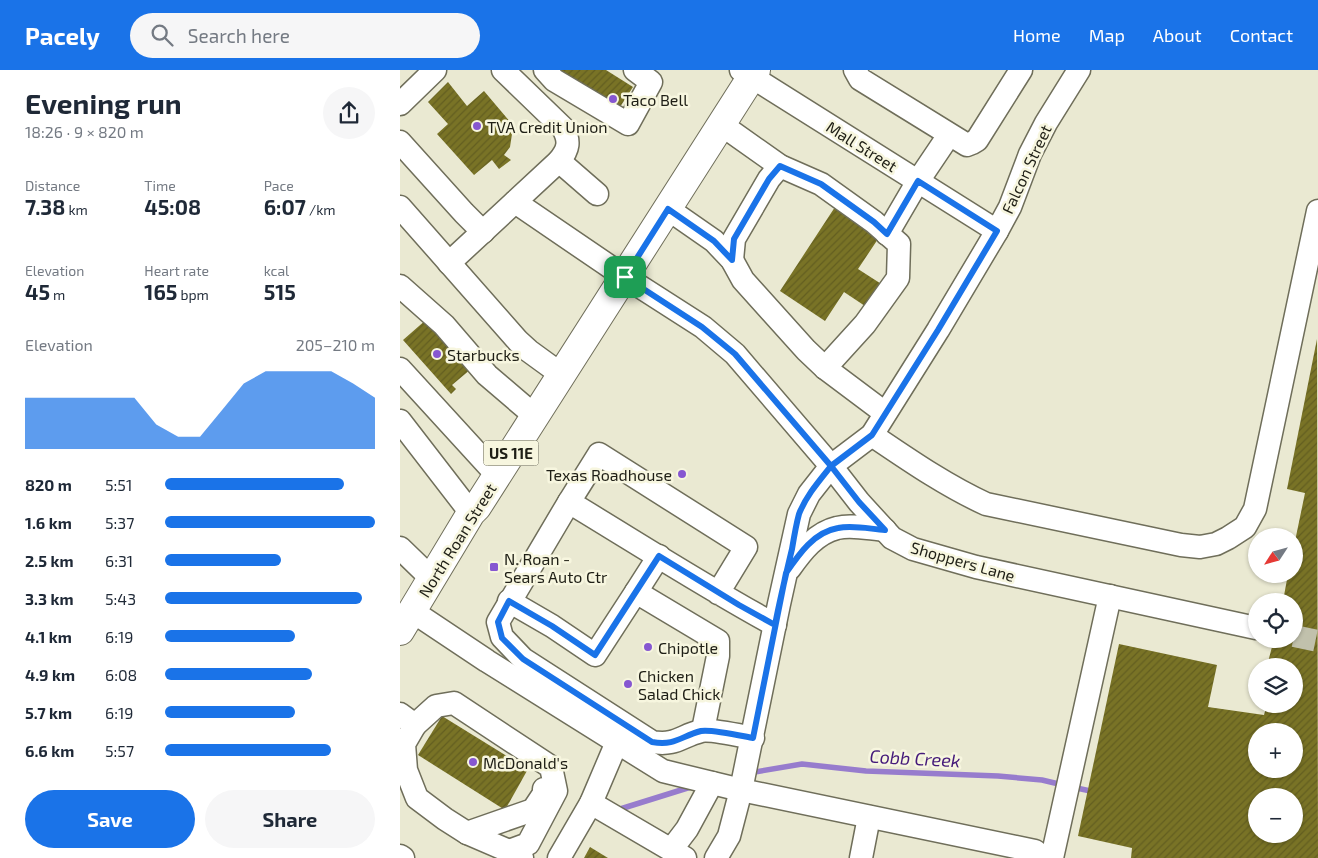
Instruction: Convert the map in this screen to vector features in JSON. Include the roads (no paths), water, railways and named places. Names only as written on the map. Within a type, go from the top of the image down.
[{"type":"main road","name":"North Roan Street","points":[[403,625],[471,513],[562,375],[722,124],[750,72]]},
{"type":"street","points":[[400,104],[435,70]]},
{"type":"street","points":[[449,263],[560,162],[566,154],[568,138],[563,128],[503,70]]},
{"type":"street","points":[[545,70],[554,80],[628,124],[651,82],[635,70]]},
{"type":"street","points":[[855,70],[860,79],[967,145],[977,140],[1021,70]]},
{"type":"street","name":"Falcon Street","points":[[716,858],[728,836],[741,790],[786,573],[800,514],[809,494],[831,466],[872,435],[997,231],[1010,207],[1030,154],[1046,123],[1079,70]]},
{"type":"street","name":"Mall Street","points":[[750,72],[997,231]]},
{"type":"street","points":[[722,124],[780,166],[821,184],[874,222],[898,244],[898,278],[865,324],[825,368]]},
{"type":"street","points":[[887,234],[918,181],[949,135]]},
{"type":"street","points":[[400,142],[464,214],[483,232]]},
{"type":"street","points":[[560,162],[596,194]]},
{"type":"street","points":[[732,260],[734,239],[769,179],[780,166]]},
{"type":"street","name":"Shoppers Lane","points":[[515,202],[702,327],[735,354],[831,466],[859,502],[892,538],[913,549],[976,567],[1248,626]]},
{"type":"street","points":[[400,207],[518,341],[562,375]]},
{"type":"street","points":[[668,209],[714,241],[732,260],[743,280],[806,350],[825,368],[884,413]]},
{"type":"street","points":[[872,435],[959,492],[986,504],[1181,545],[1200,547],[1216,544],[1228,538],[1245,527],[1255,508],[1318,211]]},
{"type":"street","points":[[400,286],[444,325],[487,375],[535,416]]},
{"type":"street","points":[[400,369],[497,475]]},
{"type":"street","points":[[402,426],[471,513]]},
{"type":"street","points":[[718,592],[746,547],[599,454],[498,622],[502,638],[523,659],[652,742],[663,744],[676,742],[703,730],[753,738]]},
{"type":"street","points":[[569,502],[775,625]]},
{"type":"street","points":[[786,573],[812,540],[837,528],[851,527],[885,530]]},
{"type":"street","points":[[400,548],[432,579]]},
{"type":"street","points":[[509,601],[552,626],[595,655],[659,556]]},
{"type":"street","points":[[636,592],[718,641],[718,656],[703,730]]},
{"type":"street","points":[[1052,858],[1110,596]]},
{"type":"street","points":[[403,625],[487,661],[663,771],[741,790],[1035,851],[1044,858]]},
{"type":"street","points":[[454,703],[551,767],[556,791],[528,844],[515,854],[467,833],[417,798],[406,770],[404,744],[407,720],[436,706],[454,703]]},
{"type":"street","points":[[436,706],[541,771],[545,792],[533,810],[467,833]]},
{"type":"street","points":[[559,858],[591,803],[617,742]]},
{"type":"street","points":[[591,803],[678,854],[687,829],[712,783]]},
{"type":"street","points":[[861,858],[869,817]]},
{"type":"waterway","name":"Cobb Creek","points":[[749,773],[802,764],[866,771],[998,776],[1042,780],[1063,785]]},
{"type":"waterway","name":"Cobb Creek","points":[[617,810],[694,786]]},
{"type":"waterway","name":"Cobb Creek","points":[[1072,787],[1095,792]]},
{"type":"tunnel","points":[[1303,638],[1318,641]]},
{"type":"place","name":"Taco Bell","points":[[613,99]]},
{"type":"place","name":"TVA Credit Union","points":[[477,126]]},
{"type":"place","name":"Starbucks","points":[[437,354]]},
{"type":"place","name":"Texas Roadhouse","points":[[682,474]]},
{"type":"place","name":"N. Roan - Sears Auto Ctr","points":[[494,567]]},
{"type":"place","name":"Chipotle","points":[[648,647]]},
{"type":"place","name":"Chicken Salad Chick","points":[[628,684]]},
{"type":"place","name":"McDonald's","points":[[473,762]]}]
